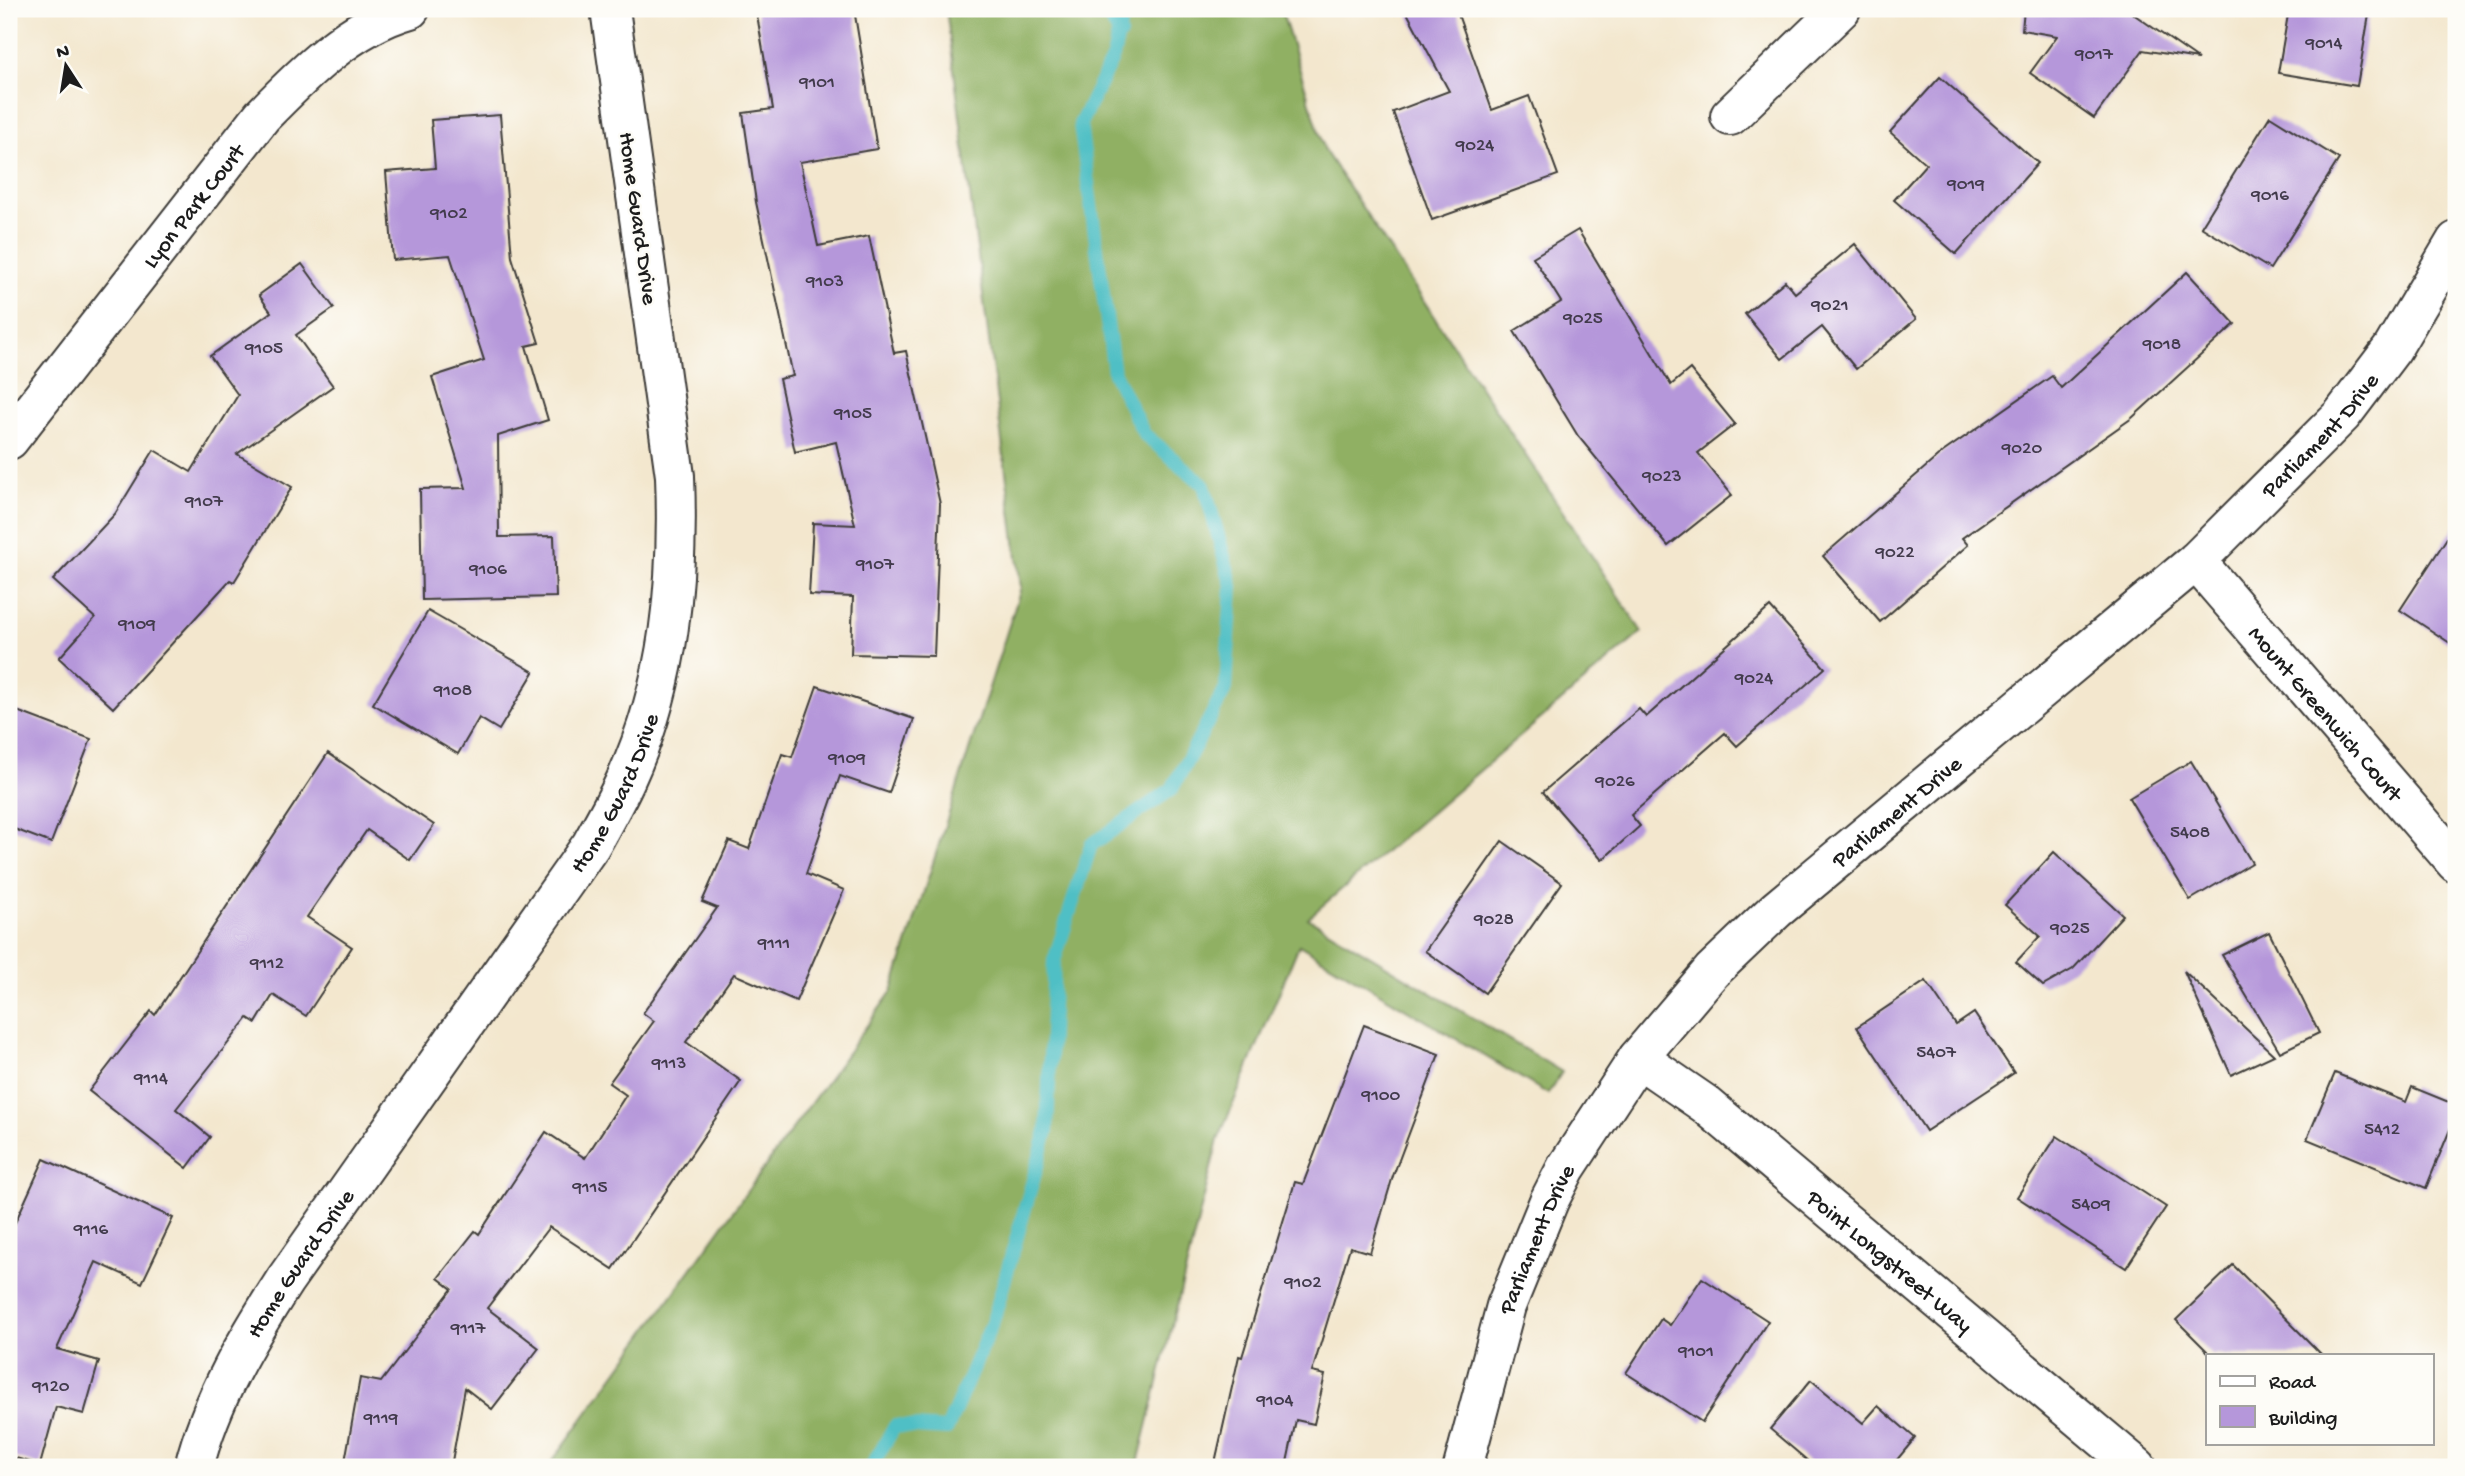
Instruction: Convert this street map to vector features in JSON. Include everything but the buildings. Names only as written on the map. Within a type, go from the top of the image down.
[{"type":"street","name":"Lyon Park Court","points":[[9,440],[262,116],[301,75],[331,51],[362,30],[410,9]]},
{"type":"street","name":"Home Guard Drive","points":[[194,1467],[216,1403],[246,1341],[285,1280],[591,845],[626,779],[653,709],[675,593],[675,476],[610,9]]},
{"type":"street","points":[[1730,116],[1841,9]]},
{"type":"street","name":"Parliament Drive","points":[[1464,1467],[1506,1306],[1549,1201],[1638,1058],[1712,971],[1776,910],[2196,561],[2342,415],[2392,349],[2456,242]]},
{"type":"street","name":"Mount Greenwich Court","points":[[2196,561],[2456,863]]},
{"type":"street","name":"Point Longstreet Way","points":[[1638,1058],[1705,1104],[2137,1467]]},
{"type":"green space","points":[[946,9],[1281,9],[1325,151],[1642,632],[1308,918],[1562,1072],[1548,1094],[1299,945],[1218,1140],[1137,1467],[548,1467],[892,991],[1021,588]]},
{"type":"waterway","points":[[1104,9],[1120,34]]},
{"type":"waterway","points":[[871,1467],[895,1426],[947,1429],[993,1321],[1047,1131],[1054,961],[1091,845],[1172,789],[1226,688],[1232,586],[1204,485],[1144,434],[1114,373],[1080,124],[1113,57],[1124,9]]}]
